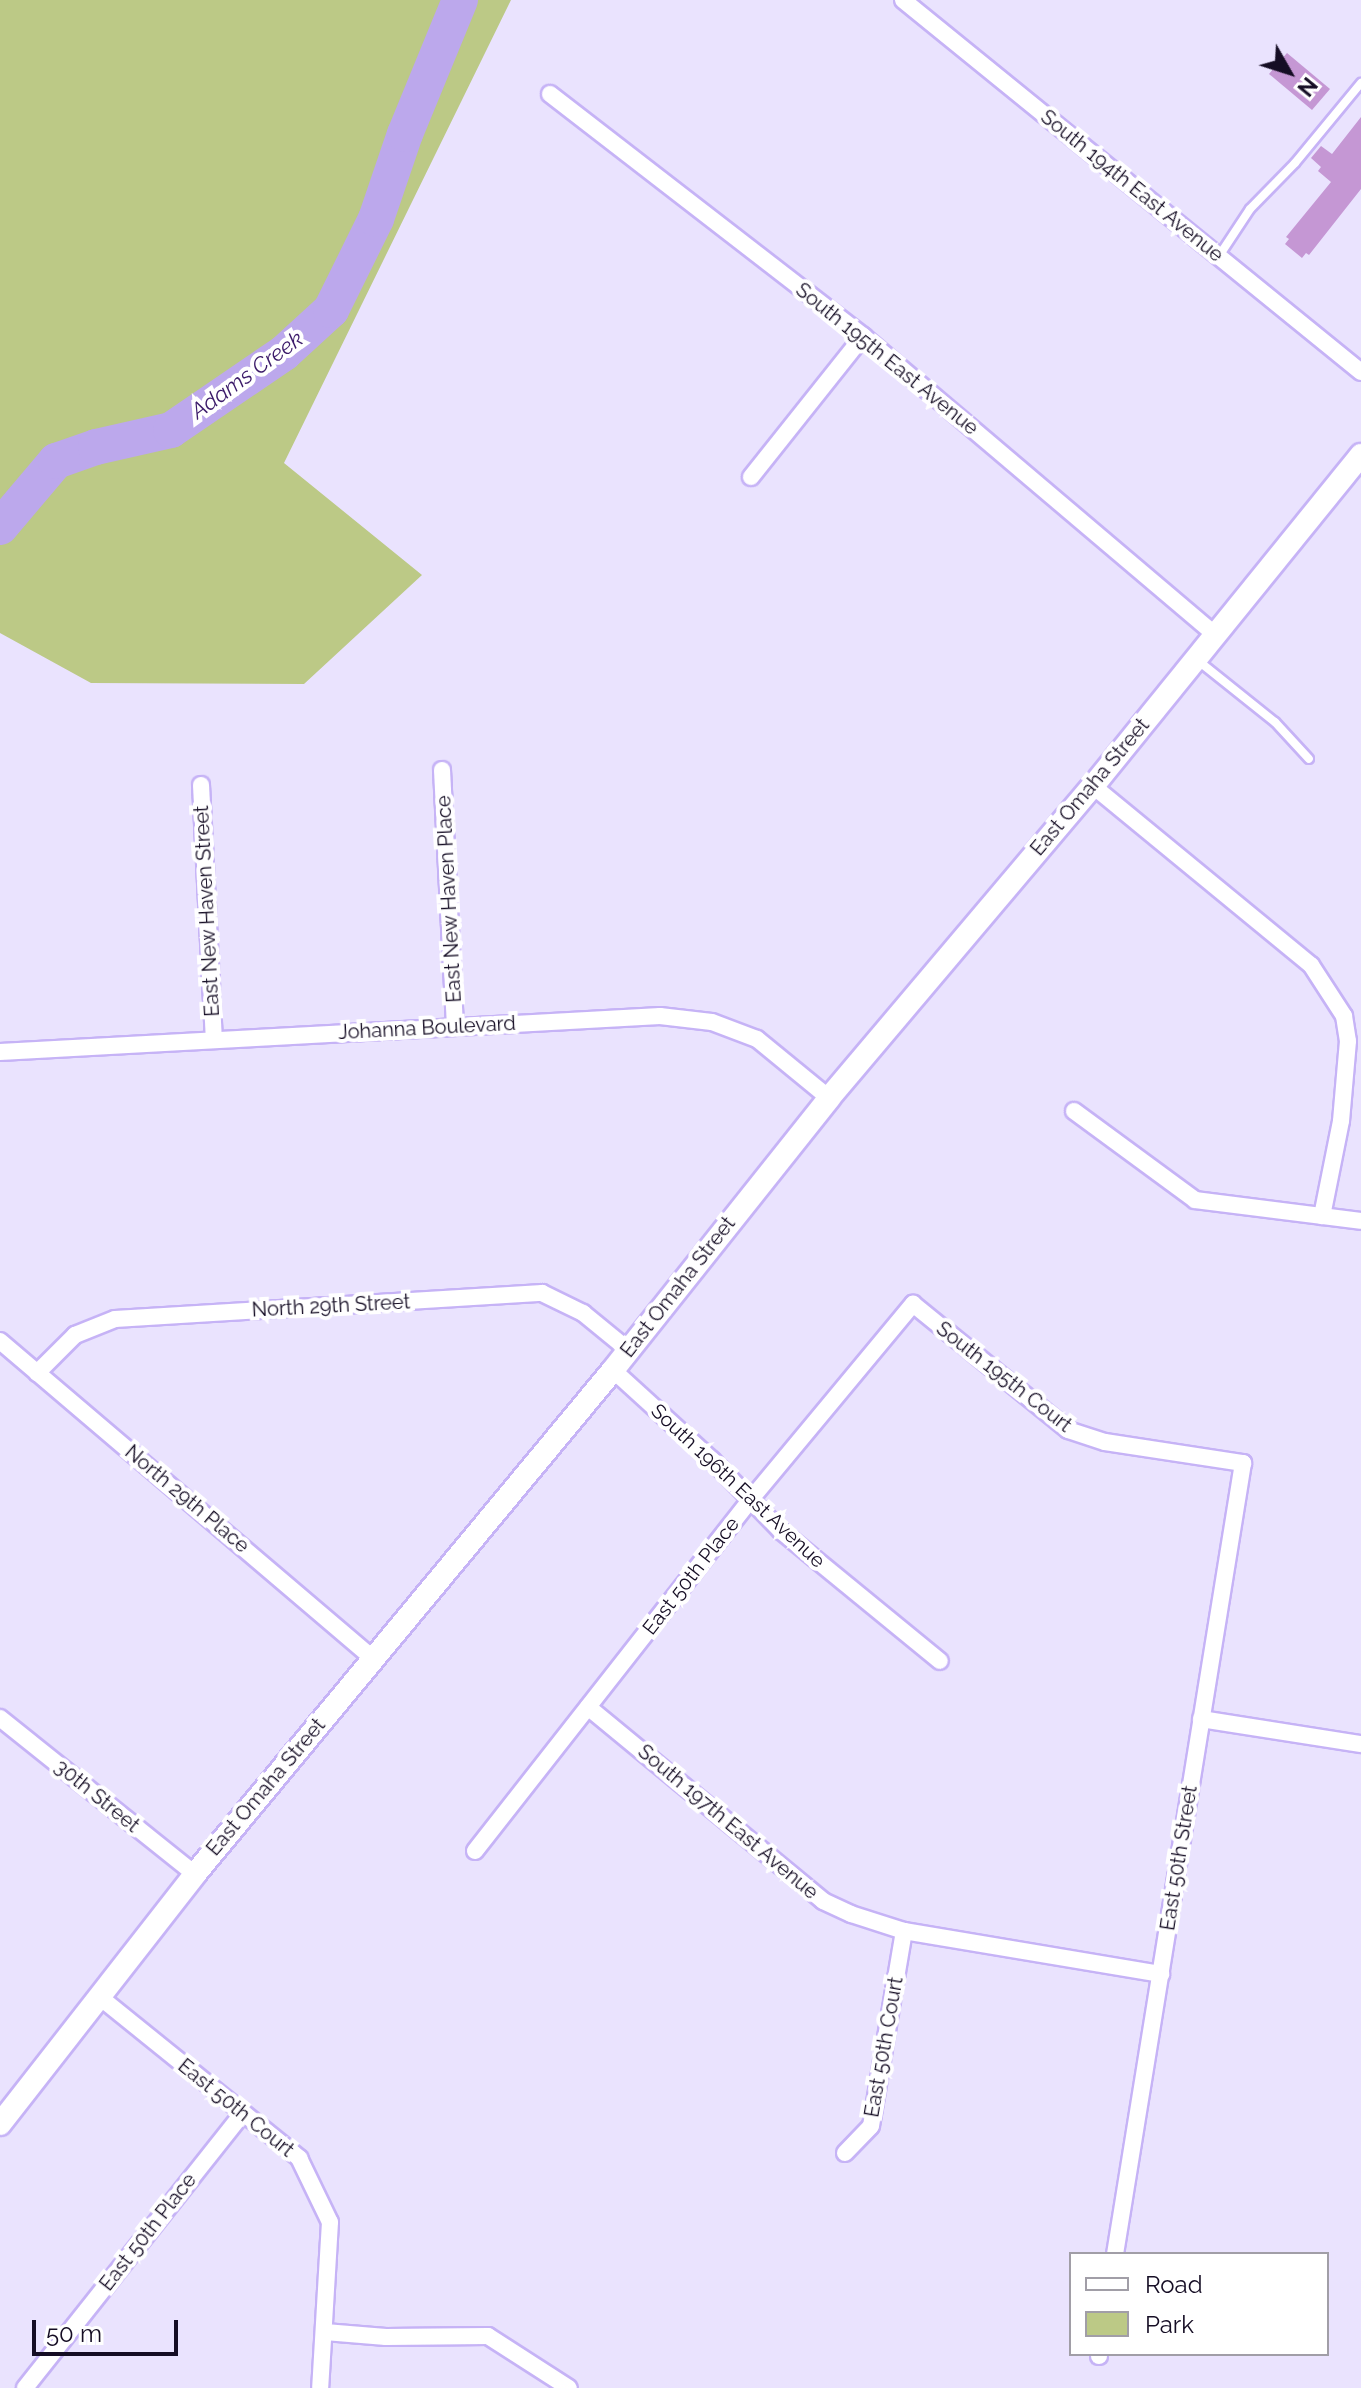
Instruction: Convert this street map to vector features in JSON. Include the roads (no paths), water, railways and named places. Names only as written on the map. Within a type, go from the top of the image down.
[{"type":"street","name":"South 194th East Avenue","points":[[903,0],[1361,372]]},
{"type":"street","name":"South 195th East Avenue","points":[[550,94],[863,336],[1215,635]]},
{"type":"street","points":[[751,477],[863,336]]},
{"type":"street","name":"East Omaha Street","points":[[0,2124],[195,1874],[613,1370],[829,1098],[1093,786],[1361,455]]},
{"type":"street","name":"East New Haven Place","points":[[442,770],[455,1027]]},
{"type":"street","name":"East New Haven Street","points":[[201,785],[214,1038]]},
{"type":"street","points":[[1093,786],[1311,965],[1344,1016],[1348,1041],[1341,1121],[1322,1216]]},
{"type":"street","name":"Johanna Boulevard","points":[[0,1052],[660,1016],[712,1022],[757,1039],[829,1098]]},
{"type":"street","points":[[1074,1111],[1195,1200],[1361,1221]]},
{"type":"street","name":"North 29th Street","points":[[37,1373],[75,1335],[115,1319],[542,1293],[583,1313],[627,1349]]},
{"type":"street","name":"South 195th Court","points":[[913,1304],[1068,1430],[1105,1442],[1243,1463]]},
{"type":"street","name":"East 50th Place","points":[[475,1851],[751,1499],[913,1304]]},
{"type":"street","name":"North 29th Place","points":[[0,1341],[373,1658]]},
{"type":"street","name":"South 196th East Avenue","points":[[613,1370],[781,1531],[940,1661]]},
{"type":"street","name":"East 50th Street","points":[[1115,2252],[1243,1463]]},
{"type":"street","name":"South 197th East Avenue","points":[[588,1707],[823,1901],[904,1931],[1161,1974]]},
{"type":"street","name":"30th Street","points":[[0,1718],[195,1874]]},
{"type":"street","points":[[1201,1719],[1361,1744]]},
{"type":"street","name":"East 50th Court","points":[[845,2153],[871,2126],[904,1931]]},
{"type":"street","name":"East 50th Court","points":[[101,1998],[241,2115],[299,2158],[330,2222],[320,2388]]},
{"type":"street","name":"East 50th Place","points":[[25,2388],[241,2115]]},
{"type":"street","points":[[325,2332],[386,2337],[488,2336],[569,2388]]},
{"type":"lane","points":[[1219,256],[1250,209],[1295,163],[1361,83]]},
{"type":"lane","points":[[1195,659],[1275,722],[1309,759]]},
{"type":"waterway","name":"Adams Creek","points":[[0,527],[56,461],[96,447],[171,430],[284,353],[331,310],[376,219],[405,134],[460,0]]}]
